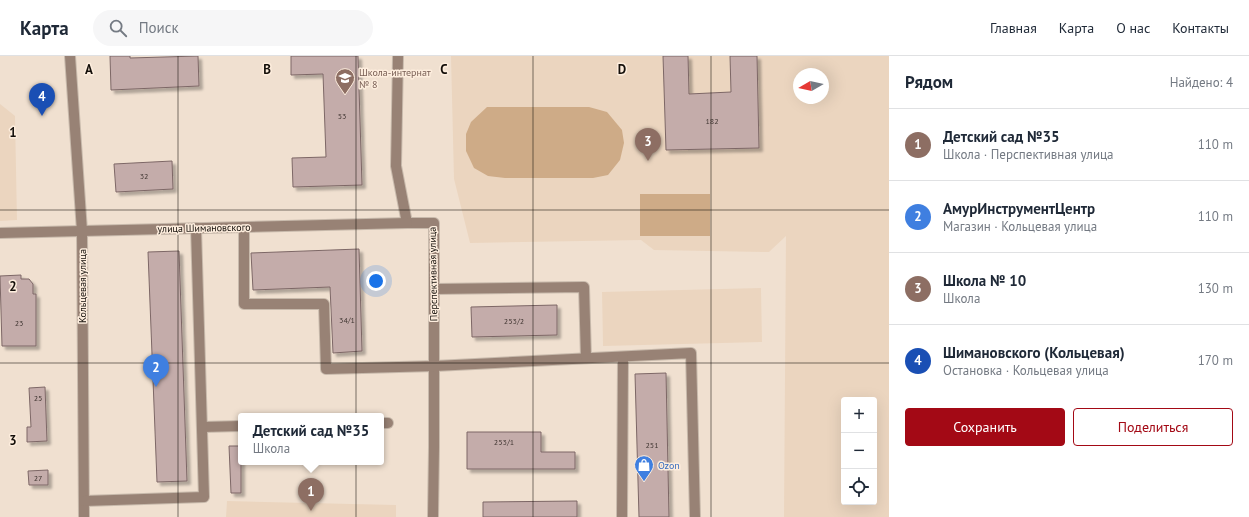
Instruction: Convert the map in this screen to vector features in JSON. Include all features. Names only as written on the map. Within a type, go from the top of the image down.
[{"type":"street","name":"Кольцевая улица","points":[[70,56],[82,231],[84,517]]},
{"type":"street","points":[[398,56],[396,166],[407,223]]},
{"type":"street","name":"улица Шимановского","points":[[0,233],[407,223]]},
{"type":"street","name":"Перспективная улица","points":[[407,223],[434,223],[433,517]]},
{"type":"street","points":[[244,227],[244,304],[324,304],[326,369],[434,366],[691,353],[695,517]]},
{"type":"street","points":[[84,501],[204,497],[196,228]]},
{"type":"street","points":[[434,289],[584,287],[586,358]]},
{"type":"street","points":[[622,517],[623,357]]},
{"type":"street","points":[[202,427],[238,426]]},
{"type":"shaded area","points":[[451,56],[889,56],[889,517],[784,517],[786,236],[769,252],[654,250],[641,240],[470,243],[454,179]]},
{"type":"shaded area","points":[[0,104],[15,116],[17,220],[0,221]]},
{"type":"shaded area","points":[[487,107],[589,107],[607,112],[622,130],[624,143],[620,160],[608,175],[593,178],[505,178],[488,176],[474,168],[466,151],[466,134],[471,122]]},
{"type":"shaded area","points":[[640,194],[710,194],[710,236],[640,236]]},
{"type":"shaded area","points":[[761,288],[762,342],[603,346],[602,292]]},
{"type":"shaded area","points":[[227,501],[396,505],[396,517],[226,517]]},
{"type":"building","points":[[110,56],[130,56],[130,58],[198,56],[199,86],[111,90]]},
{"type":"building","points":[[291,56],[358,56],[362,185],[293,187],[292,158],[326,157],[323,74],[291,75]]},
{"type":"building","points":[[663,56],[688,56],[689,94],[731,92],[730,56],[757,56],[759,148],[666,150]]},
{"type":"building","points":[[172,161],[173,189],[116,192],[114,164]]},
{"type":"building","points":[[359,249],[362,351],[333,353],[330,287],[253,290],[251,253]]},
{"type":"building","points":[[179,251],[187,481],[157,482],[148,252]]},
{"type":"building","points":[[21,275],[21,279],[29,279],[33,284],[33,294],[36,294],[36,346],[2,346],[0,276]]},
{"type":"building","points":[[557,305],[557,335],[472,337],[471,307]]},
{"type":"building","points":[[666,373],[669,517],[639,517],[635,374]]},
{"type":"building","points":[[45,387],[47,441],[27,442],[27,427],[31,427],[29,388]]},
{"type":"building","points":[[467,432],[541,432],[541,452],[575,452],[575,469],[467,469]]},
{"type":"building","points":[[229,446],[238,446],[238,465],[241,465],[241,493],[231,493]]},
{"type":"building","points":[[48,470],[48,485],[29,485],[28,471]]},
{"type":"building","points":[[577,501],[577,517],[483,517],[483,502]]},
{"type":"place","name":"Школа-интернат № 8","points":[[345,95]]},
{"type":"place","name":"Шимановского (Кольцевая)","points":[[42,116]]},
{"type":"place","name":"Школа № 10","points":[[648,161]]},
{"type":"place","name":"АмурИнструментЦентр","points":[[156,387]]},
{"type":"place","name":"Ozon","points":[[644,482]]},
{"type":"place","name":"Детский сад №35","points":[[311,511]]}]
